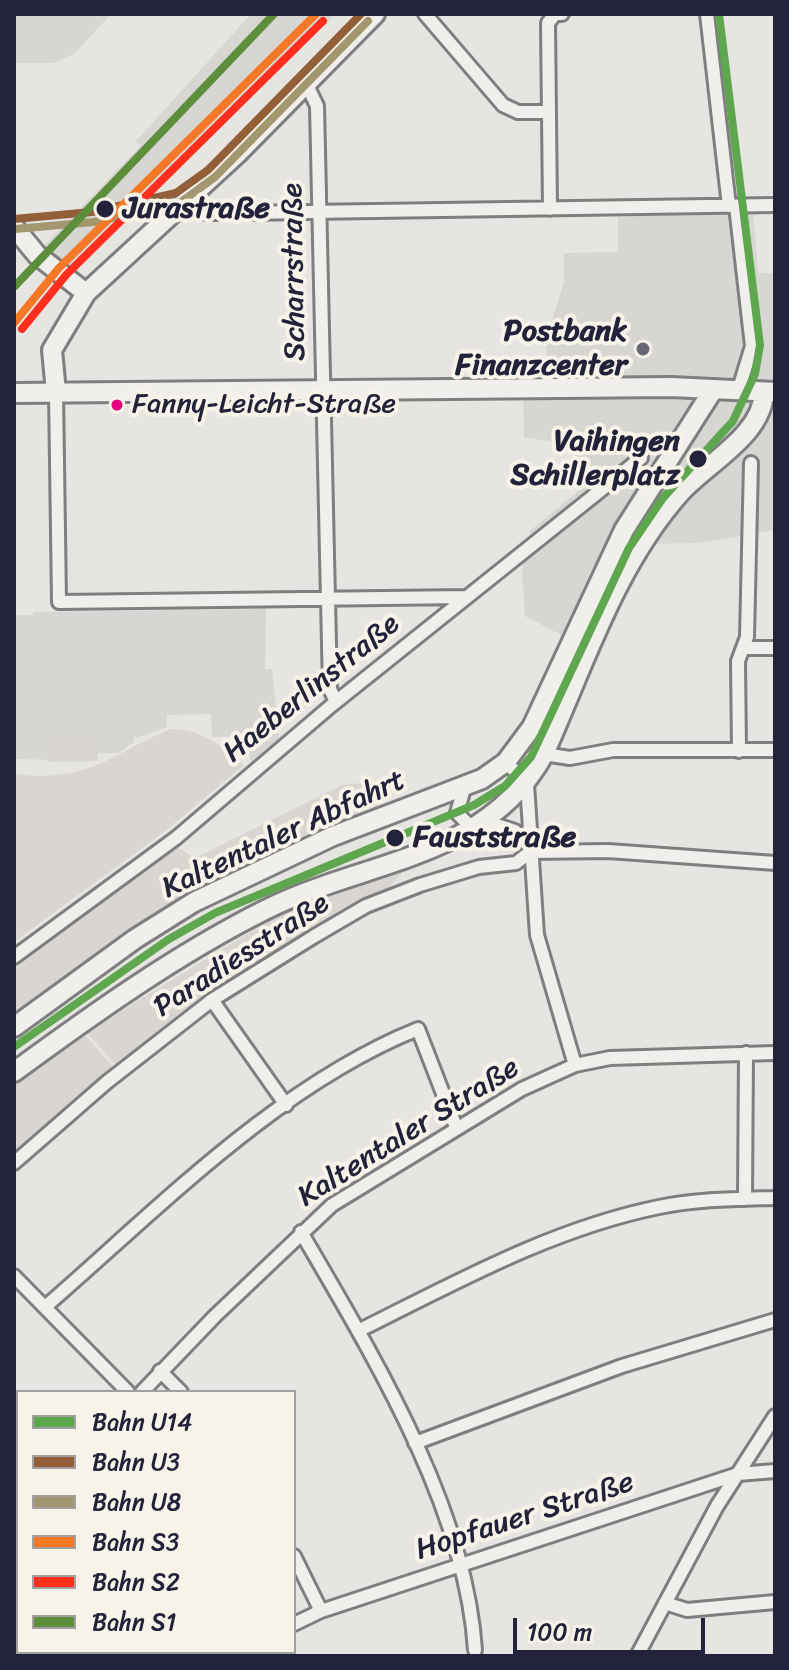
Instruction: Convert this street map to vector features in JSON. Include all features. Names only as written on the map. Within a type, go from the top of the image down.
[{"type":"main road","points":[[56,392],[52,350],[80,288],[185,204],[375,14]]},
{"type":"main road","points":[[14,228],[37,255],[80,288]]},
{"type":"main road","points":[[14,228],[14,251]]},
{"type":"main road","points":[[14,258],[37,255]]},
{"type":"main road","points":[[14,1072],[219,934],[266,909],[312,888],[433,848],[483,824],[527,784],[544,754],[631,560],[679,494],[759,417],[770,392],[671,387],[18,393]]},
{"type":"main road","points":[[506,762],[532,727],[624,530],[713,390]]},
{"type":"main road","name":"Kaltentaler Abfahrt","points":[[14,1027],[125,946],[194,902],[333,836],[465,785],[506,762]]},
{"type":"street","points":[[425,14],[503,105],[518,112],[547,112]]},
{"type":"street","points":[[550,209],[548,23],[555,14],[562,14]]},
{"type":"street","points":[[707,14],[752,346],[738,392]]},
{"type":"street","name":"Scharrstraße","points":[[306,83],[317,106],[330,689],[336,702]]},
{"type":"street","points":[[185,204],[206,213],[775,205]]},
{"type":"street","points":[[56,392],[59,602],[466,597]]},
{"type":"street","name":"Haeberlinstraße","points":[[14,957],[176,838],[336,702],[641,458]]},
{"type":"street","points":[[739,751],[738,661],[747,637],[751,463]]},
{"type":"street","points":[[743,648],[775,648]]},
{"type":"street","points":[[544,754],[570,758],[613,750],[775,750]]},
{"type":"street","points":[[506,762],[527,784],[537,935],[575,1065]]},
{"type":"street","points":[[465,785],[457,813],[467,823],[515,831],[530,849],[608,851],[775,863]]},
{"type":"street","name":"Paradiesstraße","points":[[14,1163],[107,1082],[212,1000],[366,906],[452,874],[516,863],[530,849]]},
{"type":"street","points":[[212,1000],[286,1105]]},
{"type":"street","points":[[45,1307],[234,1143],[286,1105],[389,1041],[418,1029],[456,1127]]},
{"type":"street","points":[[745,1199],[746,1053]]},
{"type":"street","name":"Kaltentaler Straße","points":[[144,1390],[301,1232],[332,1205],[522,1089],[575,1065],[610,1058],[775,1053]]},
{"type":"street","points":[[358,1331],[513,1255],[578,1228],[660,1207],[775,1198]]},
{"type":"street","points":[[301,1232],[358,1331],[415,1443],[462,1565],[472,1613],[475,1650]]},
{"type":"street","points":[[14,1276],[126,1390]]},
{"type":"street","points":[[415,1443],[622,1366],[775,1320]]},
{"type":"street","points":[[160,1371],[179,1390]]},
{"type":"street","points":[[637,1656],[717,1506],[775,1416]]},
{"type":"street","name":"Hopfauer Straße","points":[[296,1623],[321,1611],[738,1474],[775,1471]]},
{"type":"street","points":[[697,1489],[717,1506]]},
{"type":"street","points":[[296,1560],[321,1611]]},
{"type":"street","points":[[665,1603],[687,1610],[775,1602]]},
{"type":"shaded area","points":[[14,14],[111,14],[74,54],[53,63],[14,63]]},
{"type":"shaded area","points":[[251,14],[335,14],[74,273],[42,248],[140,146],[136,141]]},
{"type":"shaded area","points":[[753,210],[758,273],[775,273],[775,530],[698,543],[646,544],[592,568],[563,636],[525,616],[522,569],[531,530],[593,479],[565,444],[524,437],[523,378],[548,376],[546,339],[564,282],[564,253],[618,252],[618,217]]},
{"type":"shaded area","points":[[266,609],[265,669],[272,669],[279,739],[251,761],[243,736],[212,737],[211,714],[167,715],[167,727],[137,738],[134,735],[134,742],[118,753],[98,753],[98,761],[14,759],[14,615],[33,615],[33,612]]},
{"type":"shaded area","points":[[170,729],[201,735],[244,765],[165,831],[14,942],[14,774],[61,775],[80,771]]},
{"type":"shaded area","points":[[98,735],[98,761],[48,762],[48,736]]},
{"type":"shaded area","points":[[362,783],[380,808],[217,881],[14,1014],[14,963],[173,844],[195,858],[342,785]]},
{"type":"shaded area","points":[[407,868],[382,894],[311,929],[184,1014],[118,1067],[86,1032],[297,904]]},
{"type":"shaded area","points":[[83,1033],[115,1069],[14,1155],[14,1085]]},
{"type":"rail line","name":"S1","points":[[14,287],[274,14]]},
{"type":"rail line","name":"S3","points":[[14,323],[59,268],[316,14]]},
{"type":"rail line","name":"U3","points":[[14,219],[92,212],[176,193],[208,170],[361,14]]},
{"type":"rail line","name":"U14","points":[[14,1047],[169,939],[215,913],[474,805],[505,786],[531,757],[629,548],[663,498],[733,421],[755,374],[760,345],[719,14]]},
{"type":"rail line","name":"S2","points":[[22,329],[66,275],[323,21]]},
{"type":"rail line","name":"U8","points":[[15,229],[94,222],[181,202],[215,177],[368,21]]},
{"type":"place","name":"Jurastraße","points":[[105,209]]},
{"type":"place","name":"Postbank Finanzcenter","points":[[643,349]]},
{"type":"place","name":"Fanny-Leicht-Straße","points":[[117,405]]},
{"type":"place","name":"Vaihingen Schillerplatz","points":[[698,459]]},
{"type":"place","name":"Fauststraße","points":[[395,838]]}]
